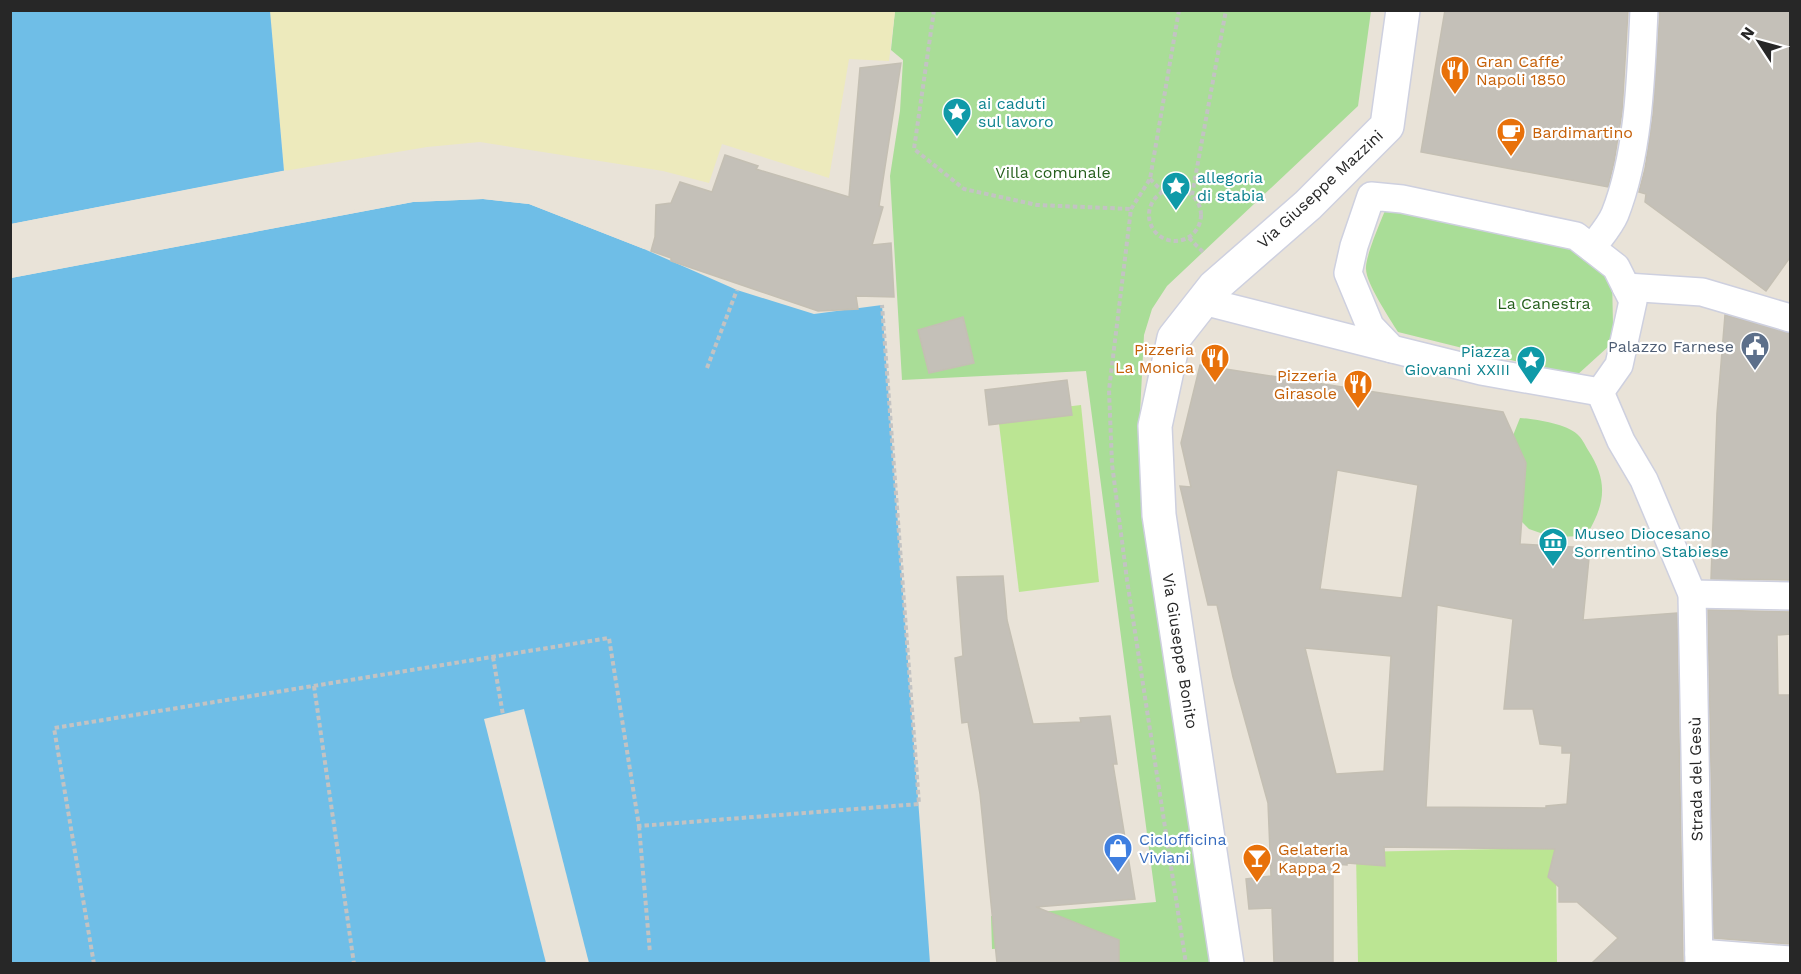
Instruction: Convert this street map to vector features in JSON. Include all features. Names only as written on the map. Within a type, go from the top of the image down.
[{"type":"street","name":"Via Giuseppe Mazzini","points":[[1174,338],[1214,287],[1308,205],[1387,126],[1403,10]]},
{"type":"street","points":[[1592,248],[1614,216],[1630,165],[1642,66],[1644,10]]},
{"type":"street","points":[[1346,167],[1371,196],[1402,199],[1576,236],[1616,267],[1633,301],[1619,365],[1600,392]]},
{"type":"street","points":[[1371,196],[1354,246],[1348,273],[1370,326],[1392,349]]},
{"type":"street","points":[[1626,287],[1702,292],[1791,318]]},
{"type":"street","points":[[1203,301],[1481,371],[1600,392]]},
{"type":"street","name":"Via Giuseppe Bonito","points":[[1174,338],[1155,426],[1159,515],[1227,963]]},
{"type":"street","points":[[1600,392],[1621,441],[1644,480],[1692,594],[1791,596]]},
{"type":"street","name":"Strada del Gesù","points":[[1692,594],[1699,958]]},
{"type":"street","points":[[1699,958],[1791,960]]},
{"type":"path","points":[[934,10],[914,149],[964,189],[1037,205],[1131,208]]},
{"type":"path","points":[[1192,195],[1226,10]]},
{"type":"path","points":[[1150,178],[1163,192]]},
{"type":"path","points":[[1172,189],[1185,190],[1198,202],[1201,210],[1200,224],[1189,238],[1175,241],[1158,236],[1149,220],[1149,210],[1163,192],[1172,189]]},
{"type":"path","points":[[707,368],[737,290]]},
{"type":"path","points":[[639,826],[919,804],[882,305]]},
{"type":"path","points":[[94,963],[54,728],[609,638],[639,826],[650,953]]},
{"type":"path","points":[[493,657],[503,715]]},
{"type":"path","points":[[314,686],[354,963]]},
{"type":"green space","name":"Villa comunale","points":[[895,11],[1371,11],[1358,106],[1167,286],[1152,309],[1144,335],[1140,413],[1143,461],[1216,963],[1117,963],[1111,959],[1103,944],[992,949],[991,916],[1156,902],[1086,371],[902,380],[890,176],[900,111],[903,60],[891,50]]},
{"type":"green space","name":"La Canestra","points":[[1387,206],[1574,245],[1612,276],[1613,326],[1609,346],[1576,376],[1398,332],[1374,292],[1366,269],[1371,247]]},
{"type":"green space","points":[[1081,405],[1099,582],[1019,592],[998,415]]},
{"type":"green space","points":[[1520,418],[1550,423],[1572,430],[1582,440],[1595,462],[1602,483],[1601,504],[1586,536],[1552,537],[1529,529],[1506,506],[1510,443]]},
{"type":"green space","points":[[1556,848],[1557,963],[1358,963],[1356,852]]},
{"type":"sand","points":[[270,11],[895,11],[889,61],[849,59],[829,178],[722,144],[709,183],[663,171],[480,142],[427,147],[284,171]]},
{"type":"water","points":[[11,11],[270,11],[284,171],[11,224]]},
{"type":"water","points":[[483,199],[529,204],[644,249],[737,290],[814,314],[882,305],[930,963],[11,964],[11,278],[413,202]]},
{"type":"pier","points":[[287,170],[285,174],[10,227],[11,224]]},
{"type":"pier","points":[[483,196],[530,201],[645,246],[644,249],[529,204],[483,199],[413,202],[11,278],[10,275],[412,199]]},
{"type":"pier","points":[[524,709],[589,963],[546,963],[484,719]]},
{"type":"building","points":[[1445,10],[1628,10],[1622,112],[1608,187],[1421,152]]},
{"type":"building","points":[[1660,10],[1791,10],[1791,256],[1766,291],[1645,202],[1646,194],[1639,192],[1653,115]]},
{"type":"building","points":[[901,63],[879,206],[883,207],[872,245],[891,243],[894,297],[856,296],[858,309],[818,311],[671,261],[671,258],[651,251],[655,237],[656,205],[671,203],[680,182],[712,192],[725,155],[758,166],[756,169],[849,197],[860,68]]},
{"type":"building","points":[[1725,315],[1791,333],[1791,580],[1711,579],[1717,413]]},
{"type":"building","points":[[963,317],[974,363],[929,373],[918,330]]},
{"type":"building","points":[[1200,365],[1503,412],[1526,463],[1520,544],[1590,548],[1583,620],[1677,613],[1683,963],[1592,963],[1618,938],[1577,902],[1559,902],[1559,887],[1548,877],[1555,849],[1384,847],[1385,866],[1333,864],[1333,963],[1274,963],[1272,908],[1249,909],[1246,879],[1271,876],[1268,803],[1233,677],[1217,605],[1208,605],[1180,486],[1191,487],[1181,443]],"holes":[[[1337,470],[1418,485],[1402,598],[1320,589]],[[1437,605],[1513,619],[1504,709],[1533,709],[1540,744],[1562,746],[1562,753],[1571,753],[1567,804],[1546,806],[1546,808],[1426,807]],[[1305,648],[1391,656],[1384,771],[1336,774]]]},
{"type":"building","points":[[1067,380],[1072,415],[989,425],[985,390]]},
{"type":"building","points":[[1003,576],[1007,620],[1033,724],[1081,722],[1080,718],[1110,716],[1117,764],[1113,764],[1135,899],[1036,907],[1119,940],[1119,963],[997,963],[980,794],[968,722],[962,723],[955,658],[963,656],[957,577]]},
{"type":"building","points":[[1708,610],[1791,612],[1791,634],[1777,635],[1778,695],[1791,695],[1791,944],[1714,938]]},
{"type":"place","name":"Gran Caffe’ Napoli 1850","points":[[1455,96]]},
{"type":"place","name":"ai caduti sul lavoro","points":[[957,138]]},
{"type":"place","name":"Bardimartino","points":[[1511,158]]},
{"type":"place","name":"allegoria di stabia","points":[[1176,212]]},
{"type":"place","name":"Palazzo Farnese","points":[[1755,372]]},
{"type":"place","name":"Pizzeria La Monica","points":[[1215,384]]},
{"type":"place","name":"Piazza Giovanni XXIII","points":[[1531,386]]},
{"type":"place","name":"Pizzeria Girasole","points":[[1358,410]]},
{"type":"place","name":"Museo Diocesano Sorrentino Stabiese","points":[[1553,568]]},
{"type":"place","name":"Ciclofficina Viviani","points":[[1118,874]]},
{"type":"place","name":"Gelateria Kappa 2","points":[[1257,884]]}]
